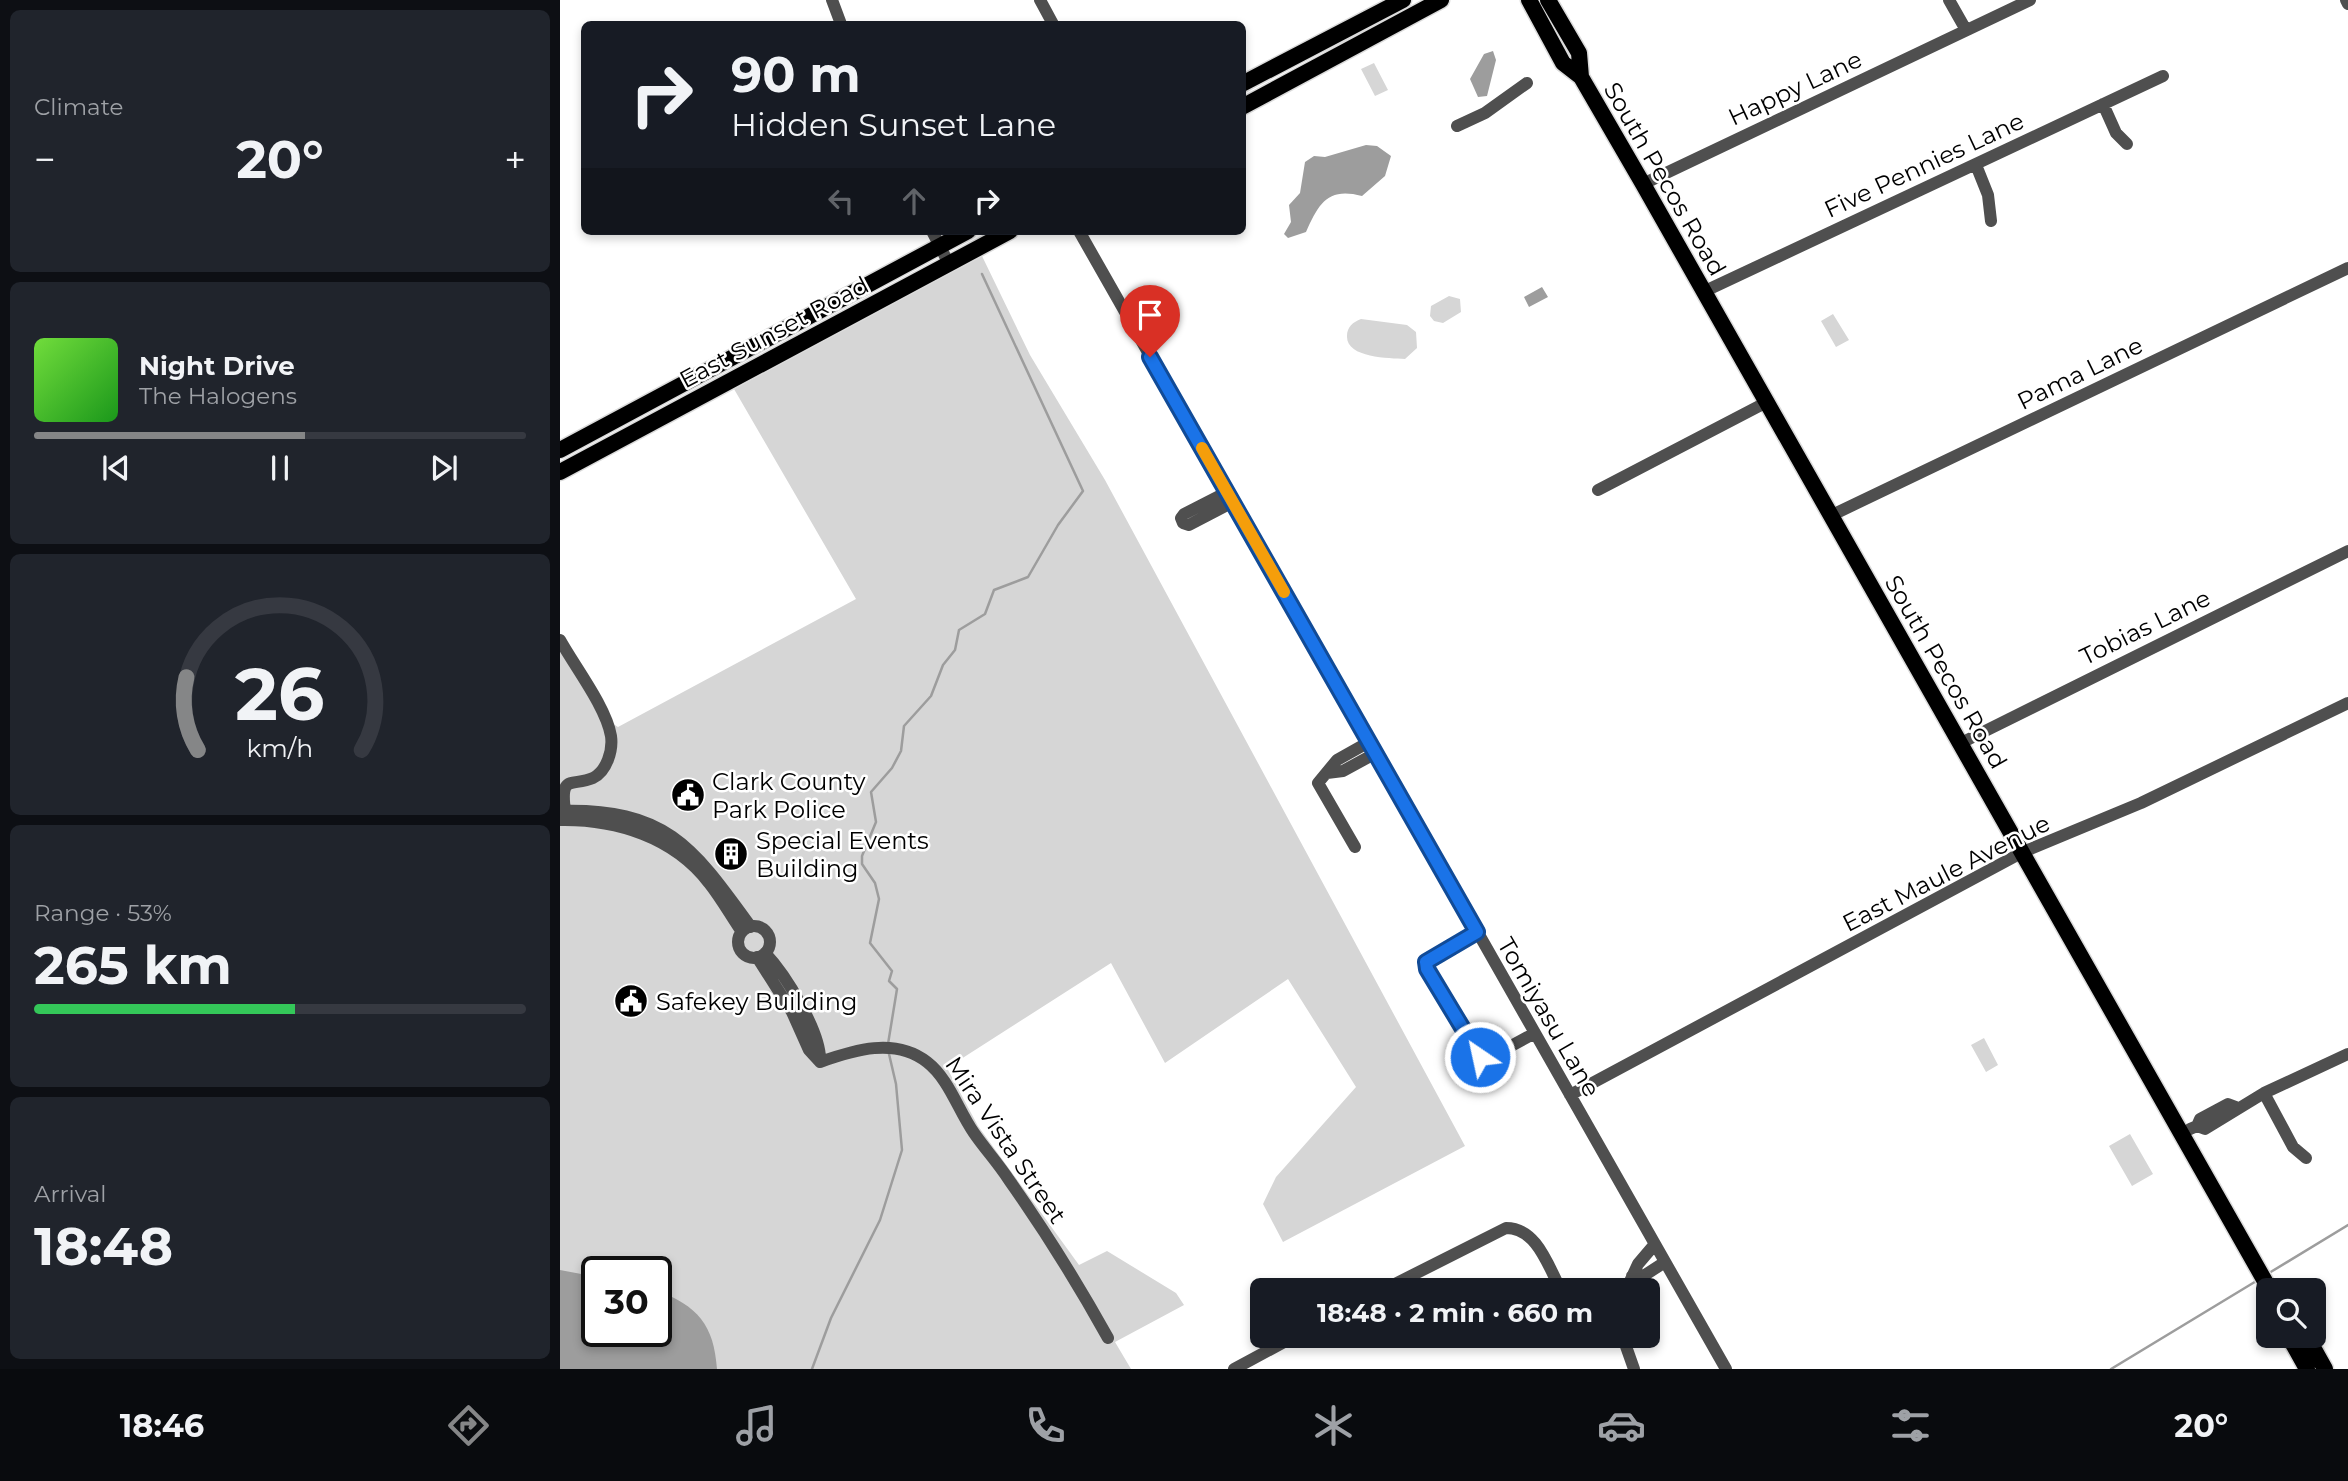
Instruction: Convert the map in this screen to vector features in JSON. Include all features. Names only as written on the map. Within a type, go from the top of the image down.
[{"type":"main road","points":[[1246,82],[1403,0]]},
{"type":"main road","points":[[1246,104],[1441,0]]},
{"type":"main road","name":"South Pecos Road","points":[[1529,0],[1563,63],[1581,77],[2023,852],[2189,1130],[2263,1278]]},
{"type":"main road","name":"South Pecos Road","points":[[1548,0],[1578,53],[1581,77]]},
{"type":"main road","points":[[1246,101],[1251,92],[1300,65],[1329,39]]},
{"type":"main road","name":"East Sunset Road","points":[[560,450],[961,235]]},
{"type":"main road","name":"East Sunset Road","points":[[560,472],[1003,235]]},
{"type":"main road","points":[[768,338],[778,356]]},
{"type":"main road","points":[[2295,1348],[2307,1369]]},
{"type":"main road","points":[[2313,1348],[2325,1369]]},
{"type":"street","points":[[832,0],[840,21]]},
{"type":"street","points":[[1040,0],[1052,21]]},
{"type":"street","points":[[1950,0],[1966,30]]},
{"type":"street","name":"Happy Lane","points":[[1643,184],[2030,0]]},
{"type":"street","name":"Five Pennies Lane","points":[[1703,292],[2163,76]]},
{"type":"street","points":[[1457,126],[1485,113],[1527,83]]},
{"type":"street","points":[[2103,104],[2116,133],[2127,144]]},
{"type":"street","points":[[1976,165],[1988,195],[1990,221]]},
{"type":"street","points":[[934,235],[949,264]]},
{"type":"street","name":"Tomiyasu Lane","points":[[1081,235],[1726,1369]]},
{"type":"street","name":"Pama Lane","points":[[1830,516],[2348,268]]},
{"type":"street","points":[[1598,490],[1765,403]]},
{"type":"street","name":"Tobias Lane","points":[[1961,743],[2348,551]]},
{"type":"street","points":[[560,640],[604,718],[611,736],[611,751],[604,768],[593,778],[572,781],[566,786],[562,815]]},
{"type":"street","name":"East Maule Avenue","points":[[1570,1095],[2023,852],[2141,803],[2348,703]]},
{"type":"street","points":[[1355,847],[1318,783],[1337,760],[1373,747]]},
{"type":"street","name":"Mira Vista Street","points":[[562,815],[619,826],[666,845],[685,857],[747,929]]},
{"type":"street","name":"Mira Vista Street","points":[[762,928],[769,937],[769,947],[761,955],[748,957],[740,950],[738,940],[747,929],[762,928]]},
{"type":"street","points":[[1477,932],[1426,962],[1446,1003],[1480,1057],[1487,1059],[1535,1033]]},
{"type":"street","name":"Mira Vista Street","points":[[761,955],[809,1050],[820,1062],[859,1049],[888,1047],[927,1062],[940,1075],[972,1131],[1015,1188],[1108,1338]]},
{"type":"street","points":[[2189,1130],[2205,1129],[2234,1114],[2236,1107],[2348,1054]]},
{"type":"street","points":[[2264,1093],[2294,1147],[2306,1158]]},
{"type":"street","points":[[1407,1278],[1506,1228],[1522,1231],[1532,1238],[1554,1278]]},
{"type":"street","points":[[1632,1276],[1655,1244]]},
{"type":"street","points":[[1632,1276],[1645,1275],[1665,1262]]},
{"type":"street","points":[[1234,1369],[1273,1348]]},
{"type":"street","points":[[1627,1348],[1634,1369]]},
{"type":"shaded area","points":[[1493,51],[1496,60],[1487,96],[1478,97],[1470,79],[1484,54]]},
{"type":"shaded area","points":[[1374,63],[1388,90],[1375,96],[1361,69]]},
{"type":"shaded area","points":[[1366,145],[1377,146],[1391,156],[1385,176],[1362,196],[1341,194],[1326,200],[1315,213],[1306,232],[1288,238],[1284,234],[1291,222],[1289,205],[1300,193],[1305,162],[1314,156],[1325,157]]},
{"type":"shaded area","points":[[982,256],[1030,355],[1105,480],[1465,1146],[1283,1242],[1263,1204],[1276,1177],[1356,1087],[1288,979],[1165,1063],[1111,963],[947,1068],[978,1126],[1079,1265],[1107,1251],[1176,1293],[1184,1305],[1115,1342],[1131,1369],[560,1369],[560,640],[604,718],[618,727],[856,599],[734,389]]},
{"type":"shaded area","points":[[1542,287],[1548,297],[1529,307],[1524,297]]},
{"type":"shaded area","points":[[1449,296],[1460,299],[1461,312],[1443,323],[1434,321],[1430,316],[1431,306]]},
{"type":"shaded area","points":[[1833,314],[1849,340],[1836,347],[1821,321]]},
{"type":"shaded area","points":[[1361,319],[1407,325],[1416,332],[1417,348],[1405,359],[1379,357],[1353,349],[1347,336],[1348,330]]},
{"type":"shaded area","points":[[1984,1038],[1998,1065],[1986,1072],[1971,1045]]},
{"type":"shaded area","points":[[2130,1134],[2153,1174],[2132,1186],[2109,1146]]},
{"type":"shaded area","points":[[560,1270],[581,1274],[581,1347],[672,1347],[672,1297],[693,1310],[701,1319],[712,1340],[717,1369],[560,1369]]},
{"type":"waterway","points":[[888,1044],[897,989],[889,981],[892,971],[870,943],[879,899],[875,883],[862,864],[862,856],[876,822],[871,792],[892,768],[901,751],[904,726],[931,696],[943,665],[955,650],[959,630],[985,614],[994,590],[1028,577],[1058,525],[1083,491],[982,274]]},
{"type":"waterway","points":[[812,1369],[831,1318],[880,1220],[902,1150],[896,1084],[889,1054]]},
{"type":"waterway","points":[[2269,1273],[2348,1225]]},
{"type":"waterway","points":[[2111,1369],[2256,1281]]},
{"type":"slow traffic","points":[[1202,448],[1284,592]]},
{"type":"place","name":"Clark County Park Police","points":[[688,795]]},
{"type":"place","name":"Special Events Building","points":[[731,854]]},
{"type":"place","name":"Safekey Building","points":[[631,1001]]},
{"type":"route","points":[[1150,357],[1477,932],[1432,956],[1426,962],[1427,969],[1472,1048],[1480,1057]]}]
